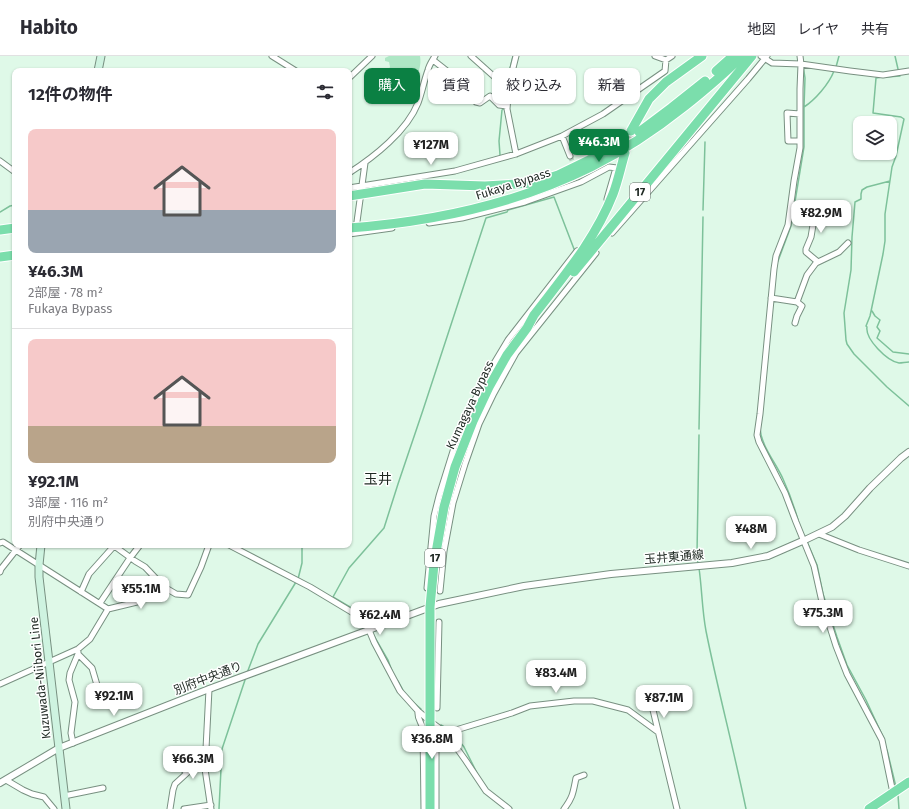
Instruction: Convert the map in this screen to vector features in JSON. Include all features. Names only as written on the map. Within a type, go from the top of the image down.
[{"type":"highway","points":[[631,131],[649,99],[666,82],[702,56]]},
{"type":"highway","name":"Fukaya Bypass","points":[[352,194],[361,190],[425,184],[485,186],[516,185],[533,183],[558,175],[634,135],[696,89],[733,56]]},
{"type":"highway","name":"Fukaya Bypass","points":[[352,231],[426,219],[466,211],[508,200],[554,184],[592,167],[640,138],[670,117],[700,94],[742,56]]},
{"type":"highway","name":"17","points":[[527,328],[606,237],[752,56]]},
{"type":"highway","name":"17","points":[[527,328],[534,315],[589,242],[614,193],[618,168],[625,153]]},
{"type":"highway","points":[[0,230],[12,228]]},
{"type":"highway","points":[[0,256],[12,255]]},
{"type":"highway","name":"Kumagaya Bypass","points":[[430,809],[433,780],[430,607],[434,564],[446,501],[455,468],[473,420],[507,355],[527,328]]},
{"type":"highway","points":[[869,809],[909,782]]},
{"type":"main road","points":[[99,68],[101,56]]},
{"type":"main road","name":"Kuzuwada-Niibori Line","points":[[41,548],[39,577],[66,809]]},
{"type":"street","points":[[272,56],[291,68]]},
{"type":"street","points":[[352,75],[372,56]]},
{"type":"street","points":[[471,56],[492,75]]},
{"type":"street","points":[[512,68],[516,56]]},
{"type":"street","points":[[655,56],[666,60]]},
{"type":"street","points":[[666,60],[672,56]]},
{"type":"street","points":[[800,56],[803,64],[800,89],[800,148],[788,225],[776,256],[774,269],[757,435],[785,493],[805,540],[814,566],[822,602],[836,646],[848,674],[882,740],[895,791]]},
{"type":"street","points":[[473,420],[494,393],[516,353],[606,237],[764,57],[772,63],[803,64],[883,74],[909,71]]},
{"type":"street","points":[[352,171],[365,163],[386,145],[406,124],[417,104],[428,68],[434,58],[476,102],[480,103],[490,96],[499,106],[507,106],[516,154]]},
{"type":"street","points":[[352,188],[361,190],[455,171],[516,154],[562,136],[603,114],[665,70],[666,60]]},
{"type":"street","points":[[800,114],[787,113],[788,141],[800,141]]},
{"type":"street","points":[[562,136],[570,156]]},
{"type":"street","points":[[0,161],[12,170]]},
{"type":"street","points":[[365,163],[352,231],[462,218],[525,202],[610,166],[618,168]]},
{"type":"street","points":[[814,208],[814,220],[811,237],[806,252],[818,262]]},
{"type":"street","points":[[473,420],[508,340],[597,224]]},
{"type":"street","points":[[797,302],[807,275],[818,262],[839,252],[848,243]]},
{"type":"street","points":[[772,298],[797,302],[802,306],[795,324]]},
{"type":"street","name":"玉井東通線","points":[[430,607],[462,599],[560,580],[732,563],[764,557],[832,527],[845,516],[870,488],[909,452]]},
{"type":"street","points":[[427,588],[434,516],[446,501]]},
{"type":"street","points":[[440,591],[444,551],[446,501]]},
{"type":"street","points":[[819,534],[859,550],[909,566]]},
{"type":"street","points":[[0,542],[3,542],[108,609]]},
{"type":"street","points":[[0,570],[18,548]]},
{"type":"street","points":[[81,592],[89,574],[111,548]]},
{"type":"street","points":[[116,548],[145,567],[164,587],[176,594],[188,595],[208,548]]},
{"type":"street","points":[[100,603],[138,548]]},
{"type":"street","points":[[235,548],[292,578],[360,617],[369,630],[400,690],[418,711],[446,733],[486,791],[509,809]]},
{"type":"street","points":[[73,743],[71,733],[75,702],[69,680],[70,672],[78,652],[90,639],[108,609],[137,602],[164,587]]},
{"type":"street","name":"別府中央通り","points":[[2,780],[58,748],[209,689],[430,607]]},
{"type":"street","points":[[437,708],[431,683],[439,622]]},
{"type":"street","points":[[0,684],[49,662],[78,652]]},
{"type":"street","points":[[78,652],[92,668],[97,685]]},
{"type":"street","points":[[184,809],[211,807],[205,769],[209,689]]},
{"type":"street","points":[[446,733],[530,706],[574,700],[593,701],[628,710],[658,732]]},
{"type":"street","points":[[654,710],[677,809]]},
{"type":"street","points":[[418,711],[418,716],[423,729],[424,809]]},
{"type":"street","points":[[436,743],[433,780],[436,809]]},
{"type":"street","points":[[170,809],[175,784],[187,773],[172,758]]},
{"type":"street","points":[[564,809],[573,795],[576,778],[584,776]]},
{"type":"street","points":[[2,780],[32,794],[44,797],[54,809]]},
{"type":"street","points":[[64,796],[103,788]]},
{"type":"green space","points":[[389,56],[420,56],[420,65],[419,68],[389,68],[389,62],[385,61],[385,58]]},
{"type":"waterway","points":[[510,68],[513,56]]},
{"type":"waterway","points":[[836,67],[839,56]]},
{"type":"waterway","points":[[895,56],[898,69]]},
{"type":"waterway","points":[[778,261],[791,226],[804,147],[805,78],[803,65]]},
{"type":"waterway","points":[[804,107],[821,91],[829,81],[834,71]]},
{"type":"waterway","points":[[886,77],[900,76]]},
{"type":"waterway","points":[[882,77],[876,78],[873,113],[901,117],[904,119],[896,156],[892,167],[885,214],[885,241],[883,254],[870,316],[866,326],[869,337],[883,354],[899,363],[909,362]]},
{"type":"waterway","points":[[500,155],[499,141],[502,110],[505,108]]},
{"type":"waterway","points":[[703,210],[705,142]]},
{"type":"waterway","points":[[890,181],[867,187],[862,190],[861,199],[855,202],[851,270],[844,313],[846,340],[854,354],[887,387],[909,406]]},
{"type":"waterway","points":[[366,619],[355,610],[333,597],[349,568],[384,528],[486,218],[554,197],[574,249]]},
{"type":"waterway","points":[[0,212],[12,206]]},
{"type":"waterway","points":[[699,429],[703,217]]},
{"type":"waterway","points":[[872,311],[880,320],[877,327],[880,331],[877,338],[893,352],[909,354]]},
{"type":"waterway","points":[[760,428],[763,441],[785,484],[798,520]]},
{"type":"waterway","points":[[698,564],[699,435]]},
{"type":"waterway","points":[[808,544],[817,565],[823,594],[847,665],[866,700],[884,739]]},
{"type":"waterway","points":[[298,579],[302,563],[302,548]]},
{"type":"waterway","points":[[699,568],[706,631],[746,809]]},
{"type":"waterway","points":[[247,673],[258,644],[296,582]]},
{"type":"waterway","points":[[373,634],[388,660],[392,671]]},
{"type":"waterway","points":[[219,809],[222,749],[246,677]]},
{"type":"waterway","points":[[398,681],[404,692]]},
{"type":"waterway","points":[[413,702],[421,709]]},
{"type":"waterway","points":[[441,725],[451,731]]},
{"type":"waterway","points":[[453,733],[464,747],[477,773]]},
{"type":"waterway","points":[[887,750],[896,787]]},
{"type":"waterway","points":[[898,795],[899,809]]},
{"type":"tunnel","points":[[625,151],[631,131]]},
{"type":"tunnel","points":[[570,156],[580,179]]},
{"type":"district","name":"玉井","points":[[378,479]]}]
